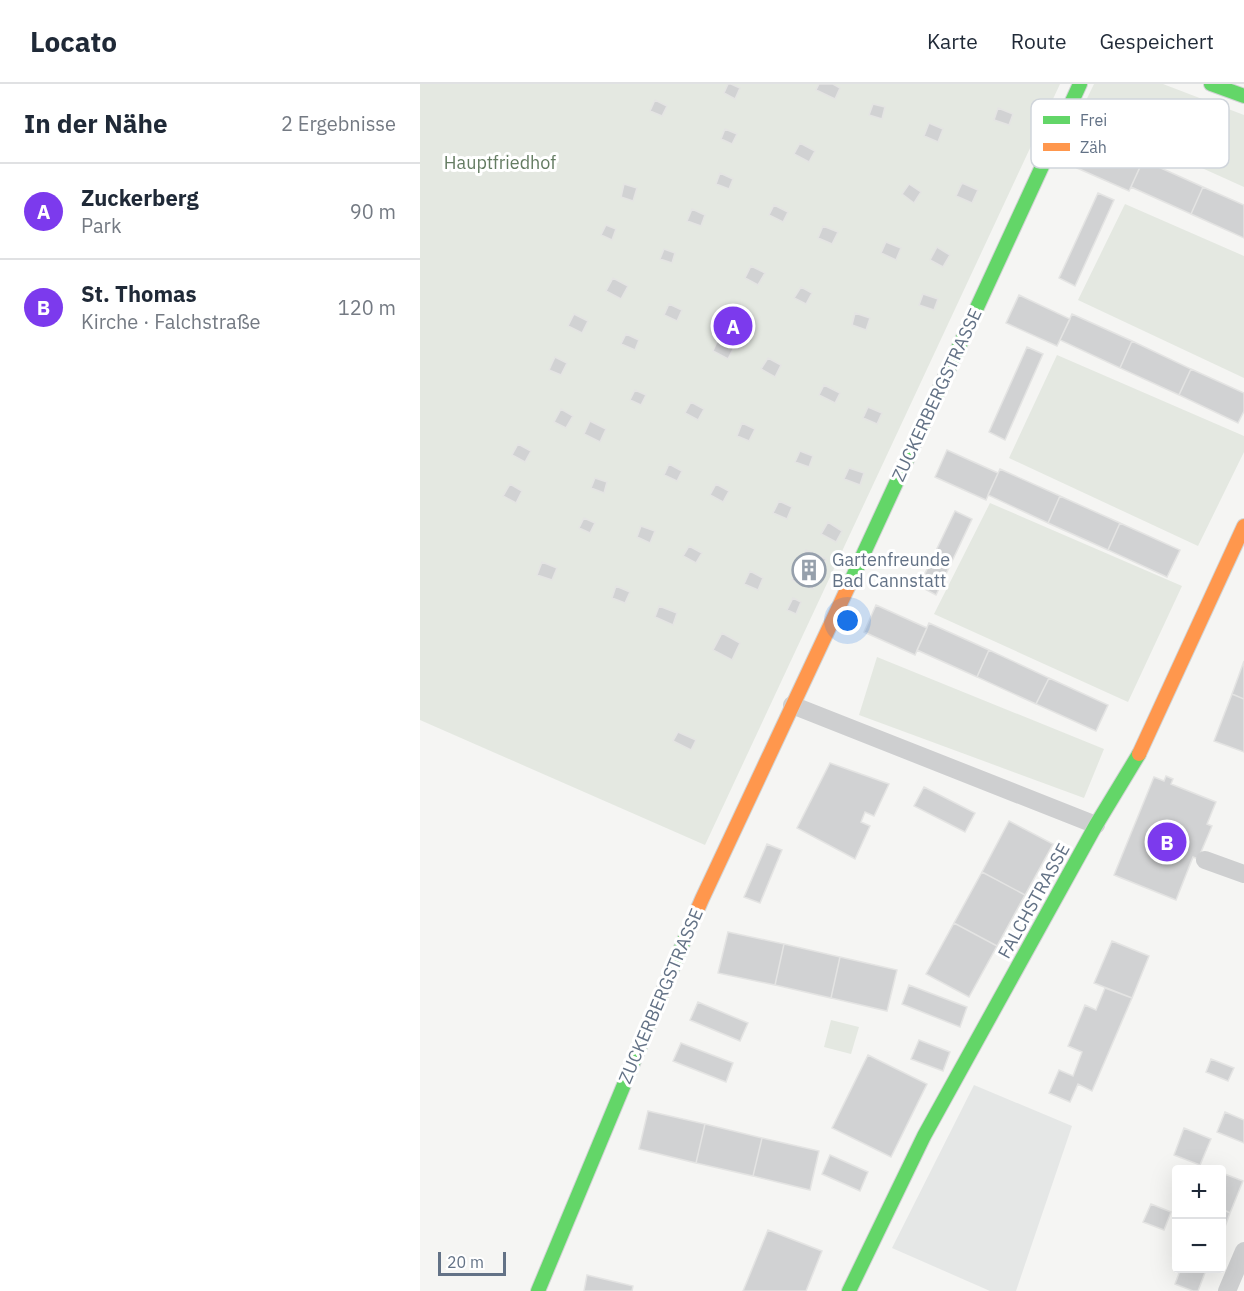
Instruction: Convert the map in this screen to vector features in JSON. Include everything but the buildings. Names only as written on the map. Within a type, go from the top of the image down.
[{"type":"street","name":"ZUCKERBERGSTRASSE","points":[[1073,99],[1080,84]]},
{"type":"street","points":[[1210,84],[1244,96]]},
{"type":"street","name":"ZUCKERBERGSTRASSE","points":[[538,1291],[699,906],[1041,168]]},
{"type":"street","name":"FALCHSTRASSE","points":[[849,1291],[924,1136],[1096,825],[1143,748],[1244,526]]},
{"type":"street","points":[[792,705],[1096,825]]},
{"type":"street","points":[[1205,860],[1244,874]]},
{"type":"street","points":[[1227,1291],[1244,1251]]},
{"type":"shaded area","points":[[974,1085],[1072,1126],[1016,1291],[990,1291],[892,1248]]},
{"type":"green space","name":"Hauptfriedhof","points":[[420,84],[1060,84],[1053,99],[1031,99],[1031,146],[705,845],[420,720]]},
{"type":"green space","points":[[1094,84],[1163,84],[1202,99],[1087,99]]},
{"type":"green space","points":[[1229,109],[1244,115],[1244,187],[1202,168],[1229,168]]},
{"type":"green space","points":[[1125,204],[1244,256],[1244,378],[1078,300]]},
{"type":"green space","points":[[1057,355],[1244,436],[1244,452],[1198,546],[1009,458]]},
{"type":"green space","points":[[990,503],[1182,586],[1128,702],[934,614]]},
{"type":"green space","points":[[877,657],[1104,749],[1084,798],[859,715]]},
{"type":"green space","points":[[831,1020],[859,1027],[851,1054],[824,1047]]},
{"type":"traffic: fast","points":[[1073,99],[1080,84]]},
{"type":"traffic: fast","points":[[1211,84],[1244,96]]},
{"type":"traffic: fast","points":[[850,583],[1041,168]]},
{"type":"traffic: fast","points":[[849,1291],[924,1136],[1096,825],[1139,754]]},
{"type":"traffic: fast","points":[[538,1291],[686,936]]},
{"type":"traffic: slow","points":[[1139,754],[1244,526]]},
{"type":"traffic: slow","points":[[686,936],[850,583]]},
{"type":"place","name":"Zuckerberg","points":[[733,326]]},
{"type":"place","name":"Gartenfreunde Bad Cannstatt","points":[[809,570]]},
{"type":"place","name":"St. Thomas","points":[[1167,842]]}]
